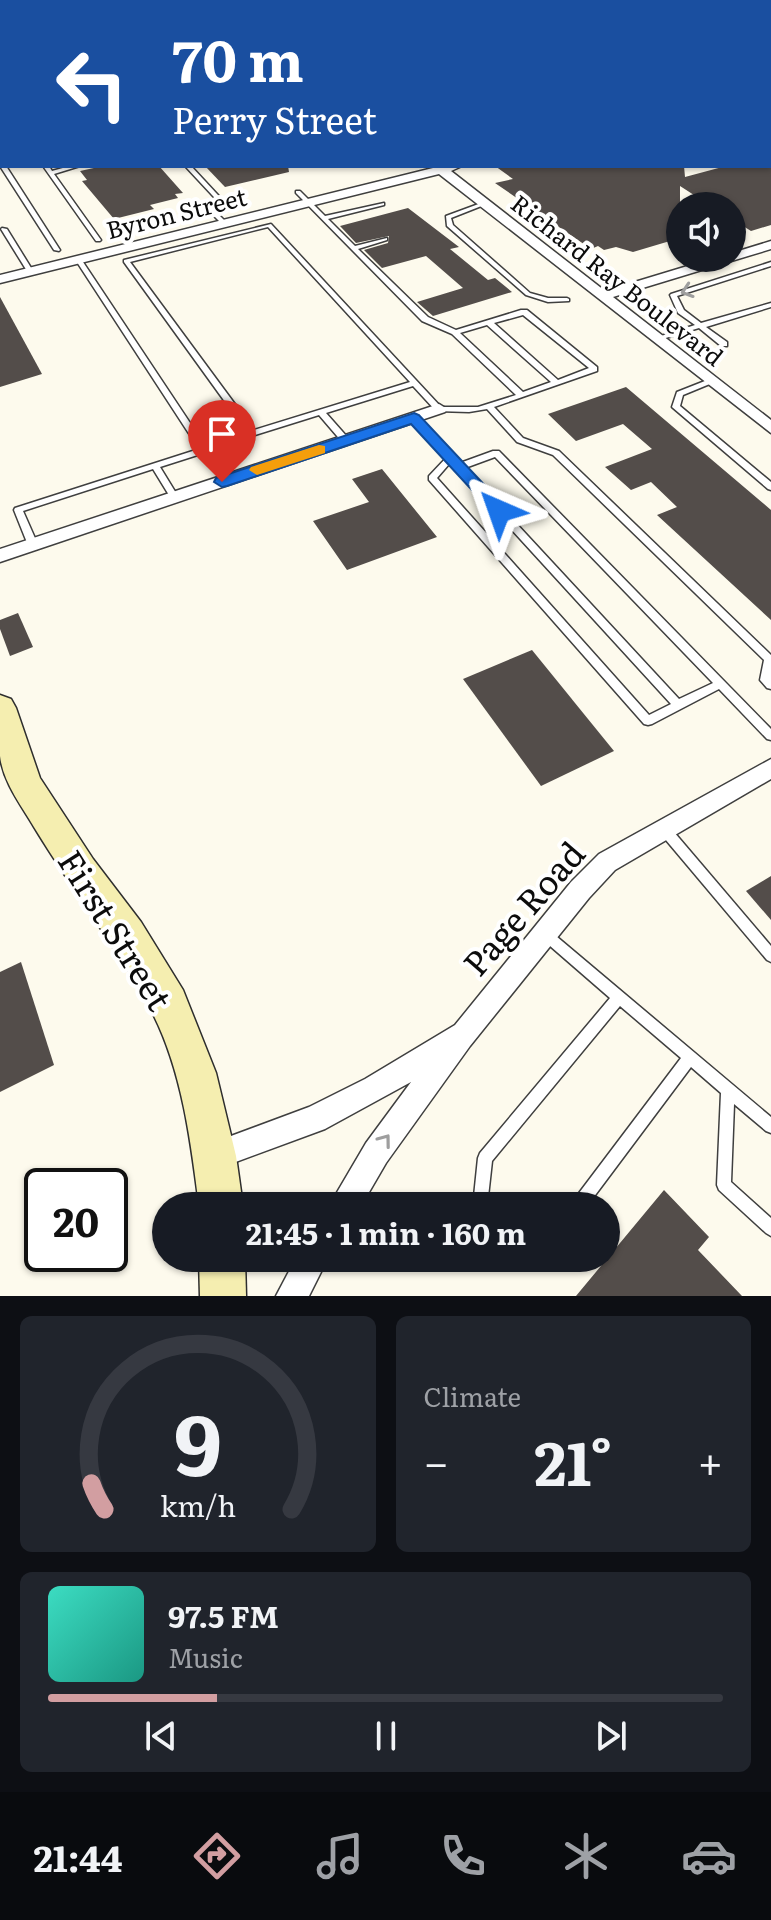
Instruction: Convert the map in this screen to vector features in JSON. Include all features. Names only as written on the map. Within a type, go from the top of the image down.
[{"type":"street","name":"Byron Street","points":[[0,264],[399,168]]},
{"type":"street","name":"Byron Street","points":[[0,279],[441,168]]},
{"type":"street","name":"Richard Ray Boulevard","points":[[446,168],[486,203],[771,428]]},
{"type":"street","points":[[746,252],[771,245]]},
{"type":"street","points":[[606,295],[681,272]]},
{"type":"street","points":[[0,556],[439,409]]},
{"type":"street","name":"First Street","points":[[0,708],[25,783],[80,871],[128,935],[169,1004],[195,1073],[219,1192]]},
{"type":"street","name":"Page Road","points":[[352,1192],[376,1153],[464,1034],[580,890],[607,862],[771,768]]},
{"type":"street","name":"Page Road","points":[[214,1156],[315,1119],[375,1089],[464,1034]]},
{"type":"street","points":[[222,1272],[223,1296]]},
{"type":"street","points":[[292,1296],[305,1272]]},
{"type":"lane","points":[[5,168],[57,250]]},
{"type":"lane","points":[[190,168],[228,209]]},
{"type":"lane","points":[[48,169],[98,240]]},
{"type":"lane","points":[[298,192],[425,319],[455,332],[520,394]]},
{"type":"lane","points":[[486,203],[448,217],[450,226],[528,294],[548,300],[567,300]]},
{"type":"lane","points":[[324,218],[382,204]]},
{"type":"lane","points":[[214,213],[224,223]]},
{"type":"lane","points":[[415,383],[252,433],[126,261],[269,225],[415,383],[439,409],[475,410],[594,369],[524,312],[455,332]]},
{"type":"lane","points":[[4,229],[30,271]]},
{"type":"lane","points":[[354,248],[385,239]]},
{"type":"lane","points":[[33,545],[18,510],[204,450],[78,259]]},
{"type":"lane","points":[[724,344],[681,311],[673,295],[771,264]]},
{"type":"lane","points":[[659,338],[771,305]]},
{"type":"lane","points":[[488,322],[556,382]]},
{"type":"lane","points":[[713,381],[680,394],[676,407],[771,487]]},
{"type":"lane","points":[[488,405],[520,440],[556,453],[769,659],[765,680],[771,685]]},
{"type":"lane","points":[[321,412],[346,441]]},
{"type":"lane","points":[[414,418],[678,705]]},
{"type":"lane","points":[[459,467],[496,453],[771,736]]},
{"type":"lane","points":[[450,458],[432,478],[648,721],[720,684]]},
{"type":"lane","points":[[155,466],[175,498]]},
{"type":"lane","points":[[664,829],[771,956]]},
{"type":"lane","points":[[546,935],[771,1126]]},
{"type":"lane","points":[[481,1192],[485,1158],[619,997]]},
{"type":"lane","points":[[589,1192],[690,1057]]},
{"type":"lane","points":[[728,1090],[724,1185],[771,1228]]},
{"type":"building","points":[[94,168],[161,168],[183,193],[175,194],[178,198],[150,205],[154,209],[114,219],[82,181],[87,180],[80,171]]},
{"type":"building","points":[[207,168],[288,168],[289,172],[225,187]]},
{"type":"building","points":[[498,168],[684,168],[685,177],[719,168],[771,168],[771,225],[751,231],[746,228],[746,192],[689,192],[680,186],[680,192],[666,192],[666,242],[633,252],[616,247],[604,250],[598,246],[591,249],[495,183],[513,179]]},
{"type":"building","points":[[408,208],[459,247],[450,249],[488,280],[495,278],[512,292],[433,316],[417,302],[463,288],[426,256],[382,268],[364,250],[388,243],[389,236],[356,243],[340,226]]},
{"type":"building","points":[[0,297],[42,374],[0,387]]},
{"type":"building","points":[[626,387],[771,510],[771,620],[657,515],[677,507],[651,482],[631,490],[605,467],[652,449],[623,424],[576,441],[548,414]]},
{"type":"building","points":[[382,469],[437,537],[347,570],[313,521],[369,502],[352,479]]},
{"type":"building","points":[[18,613],[33,647],[10,656],[0,629],[0,620]]},
{"type":"building","points":[[532,650],[614,751],[541,786],[463,679]]},
{"type":"building","points":[[771,876],[771,920],[746,891]]},
{"type":"building","points":[[21,962],[54,1065],[0,1092],[0,972]]},
{"type":"building","points":[[664,1190],[709,1237],[698,1250],[742,1296],[576,1296],[596,1272],[620,1272],[620,1243]]},
{"type":"slow traffic","points":[[257,470],[319,450]]},
{"type":"route","points":[[222,482],[414,418],[499,511]]}]
